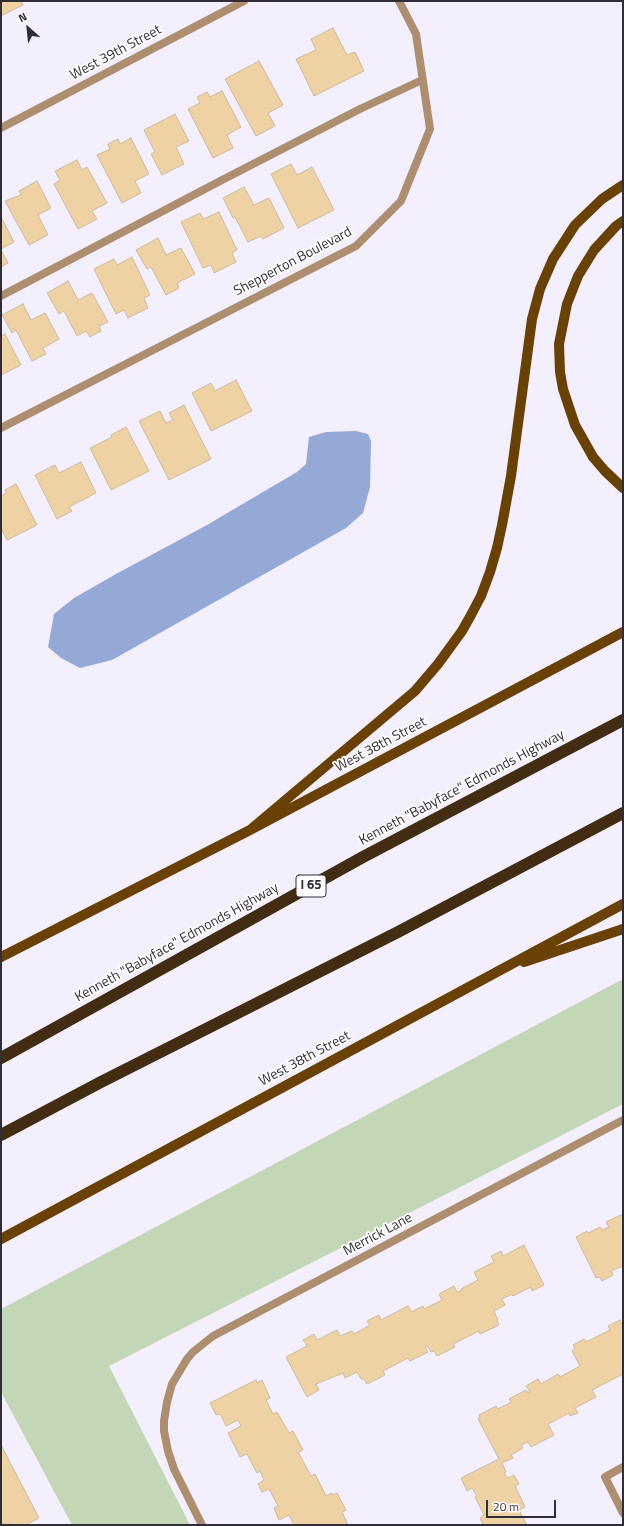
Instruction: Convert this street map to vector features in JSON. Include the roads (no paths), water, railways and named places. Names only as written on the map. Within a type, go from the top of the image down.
[{"type":"highway","name":"Kenneth \"Babyface\" Edmonds Highway","points":[[1,1058],[363,857],[623,720]]},
{"type":"highway","points":[[1,1134],[398,932],[623,813]]},
{"type":"main road","points":[[250,830],[414,691],[438,664],[462,631],[481,596],[497,548],[511,476],[532,319],[540,289],[553,259],[575,225],[602,199],[623,185]]},
{"type":"main road","points":[[623,221],[594,250],[578,276],[567,304],[559,344],[560,372],[563,389],[575,425],[593,457],[623,488]]},
{"type":"main road","name":"West 38th Street","points":[[1,957],[250,830],[623,632]]},
{"type":"main road","name":"West 38th Street","points":[[1,1239],[623,904]]},
{"type":"main road","points":[[498,970],[623,930]]},
{"type":"street","name":"West 39th Street","points":[[1,128],[244,1]]},
{"type":"street","name":"Shepperton Boulevard","points":[[1,428],[356,246],[401,200],[430,129],[416,34],[399,1]]},
{"type":"street","points":[[1,296],[231,175],[360,109],[422,80]]},
{"type":"street","name":"Merrick Lane","points":[[202,1525],[174,1469],[168,1451],[164,1421],[172,1384],[193,1352],[213,1336],[623,1120]]},
{"type":"street","points":[[623,1467],[605,1477],[623,1513]]},
{"type":"water","points":[[356,431],[368,434],[371,441],[370,487],[363,513],[346,528],[112,660],[80,668],[61,658],[48,647],[54,614],[74,598],[207,525],[297,472],[306,464],[309,437],[326,432]]}]
